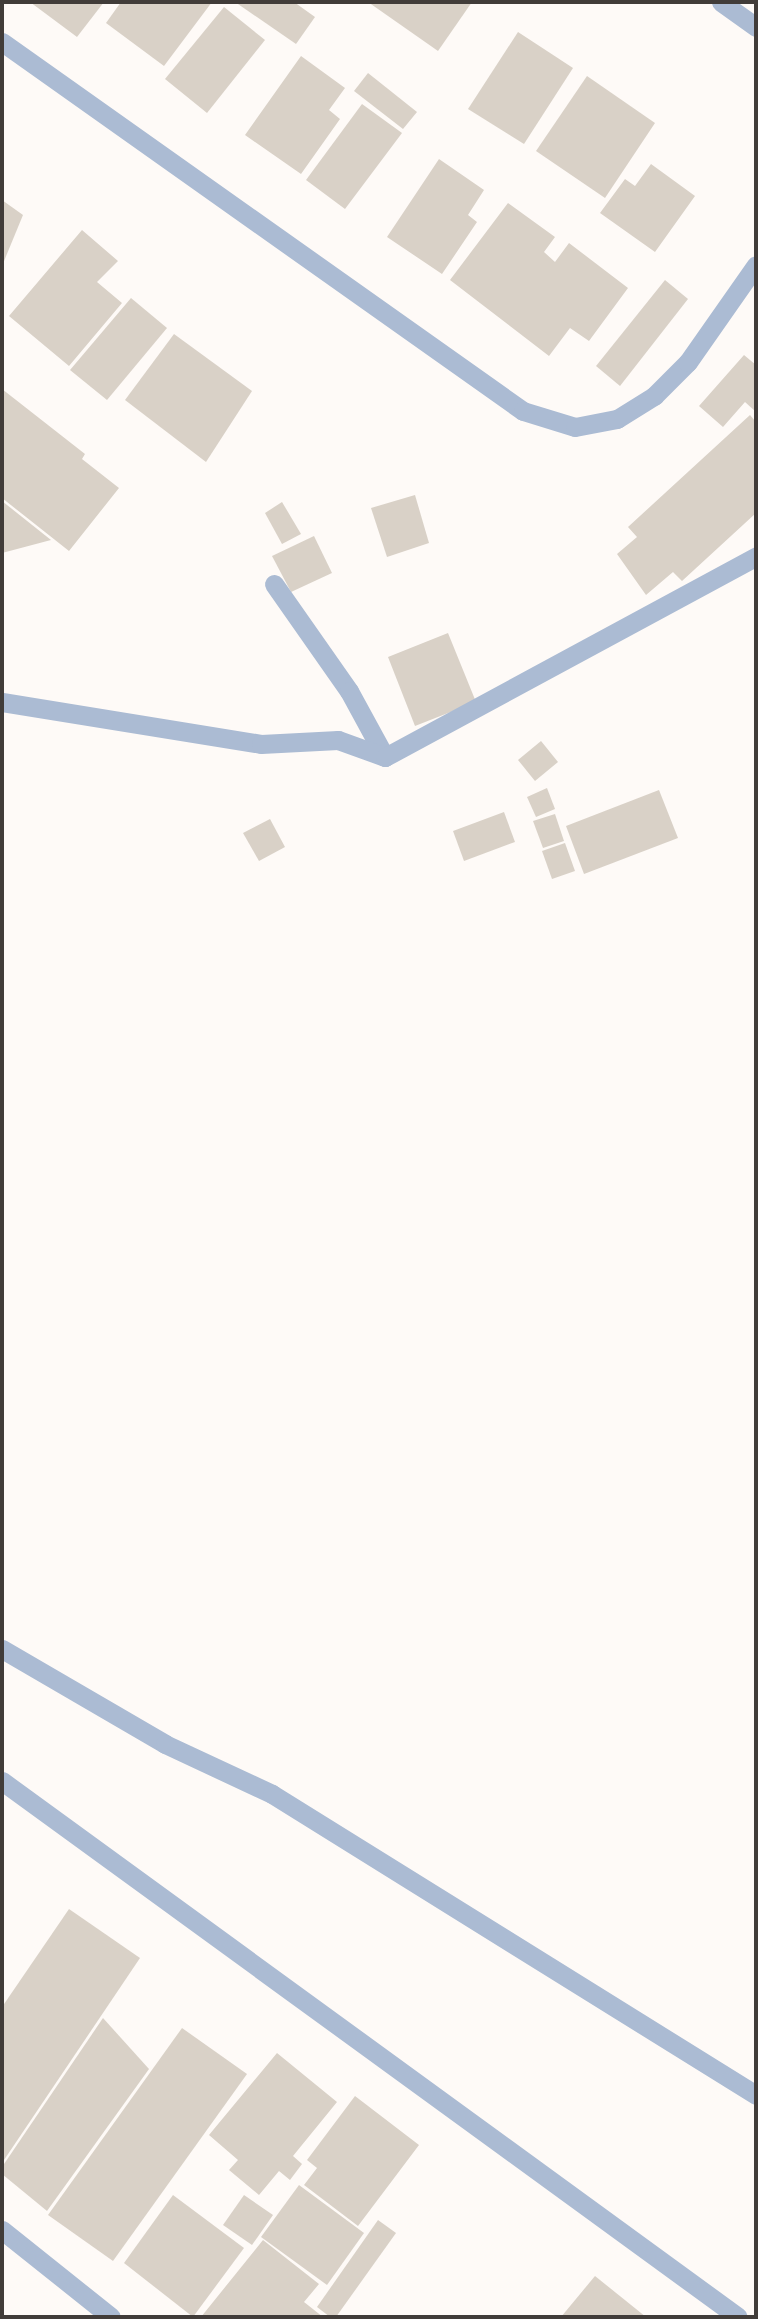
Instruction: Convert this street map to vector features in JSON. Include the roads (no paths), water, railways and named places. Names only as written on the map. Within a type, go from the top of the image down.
[{"type":"street","points":[[721,2],[756,27]]},
{"type":"street","points":[[2,42],[523,411],[575,427],[617,419],[654,396],[688,362],[756,265]]},
{"type":"street","points":[[2,702],[261,744],[338,740],[385,757],[756,556]]},
{"type":"street","points":[[274,584],[349,691],[385,757]]},
{"type":"street","points":[[2,1649],[164,1744],[272,1794],[756,2095]]},
{"type":"street","points":[[2,1782],[737,2317]]},
{"type":"street","points":[[2,2230],[111,2317]]}]
